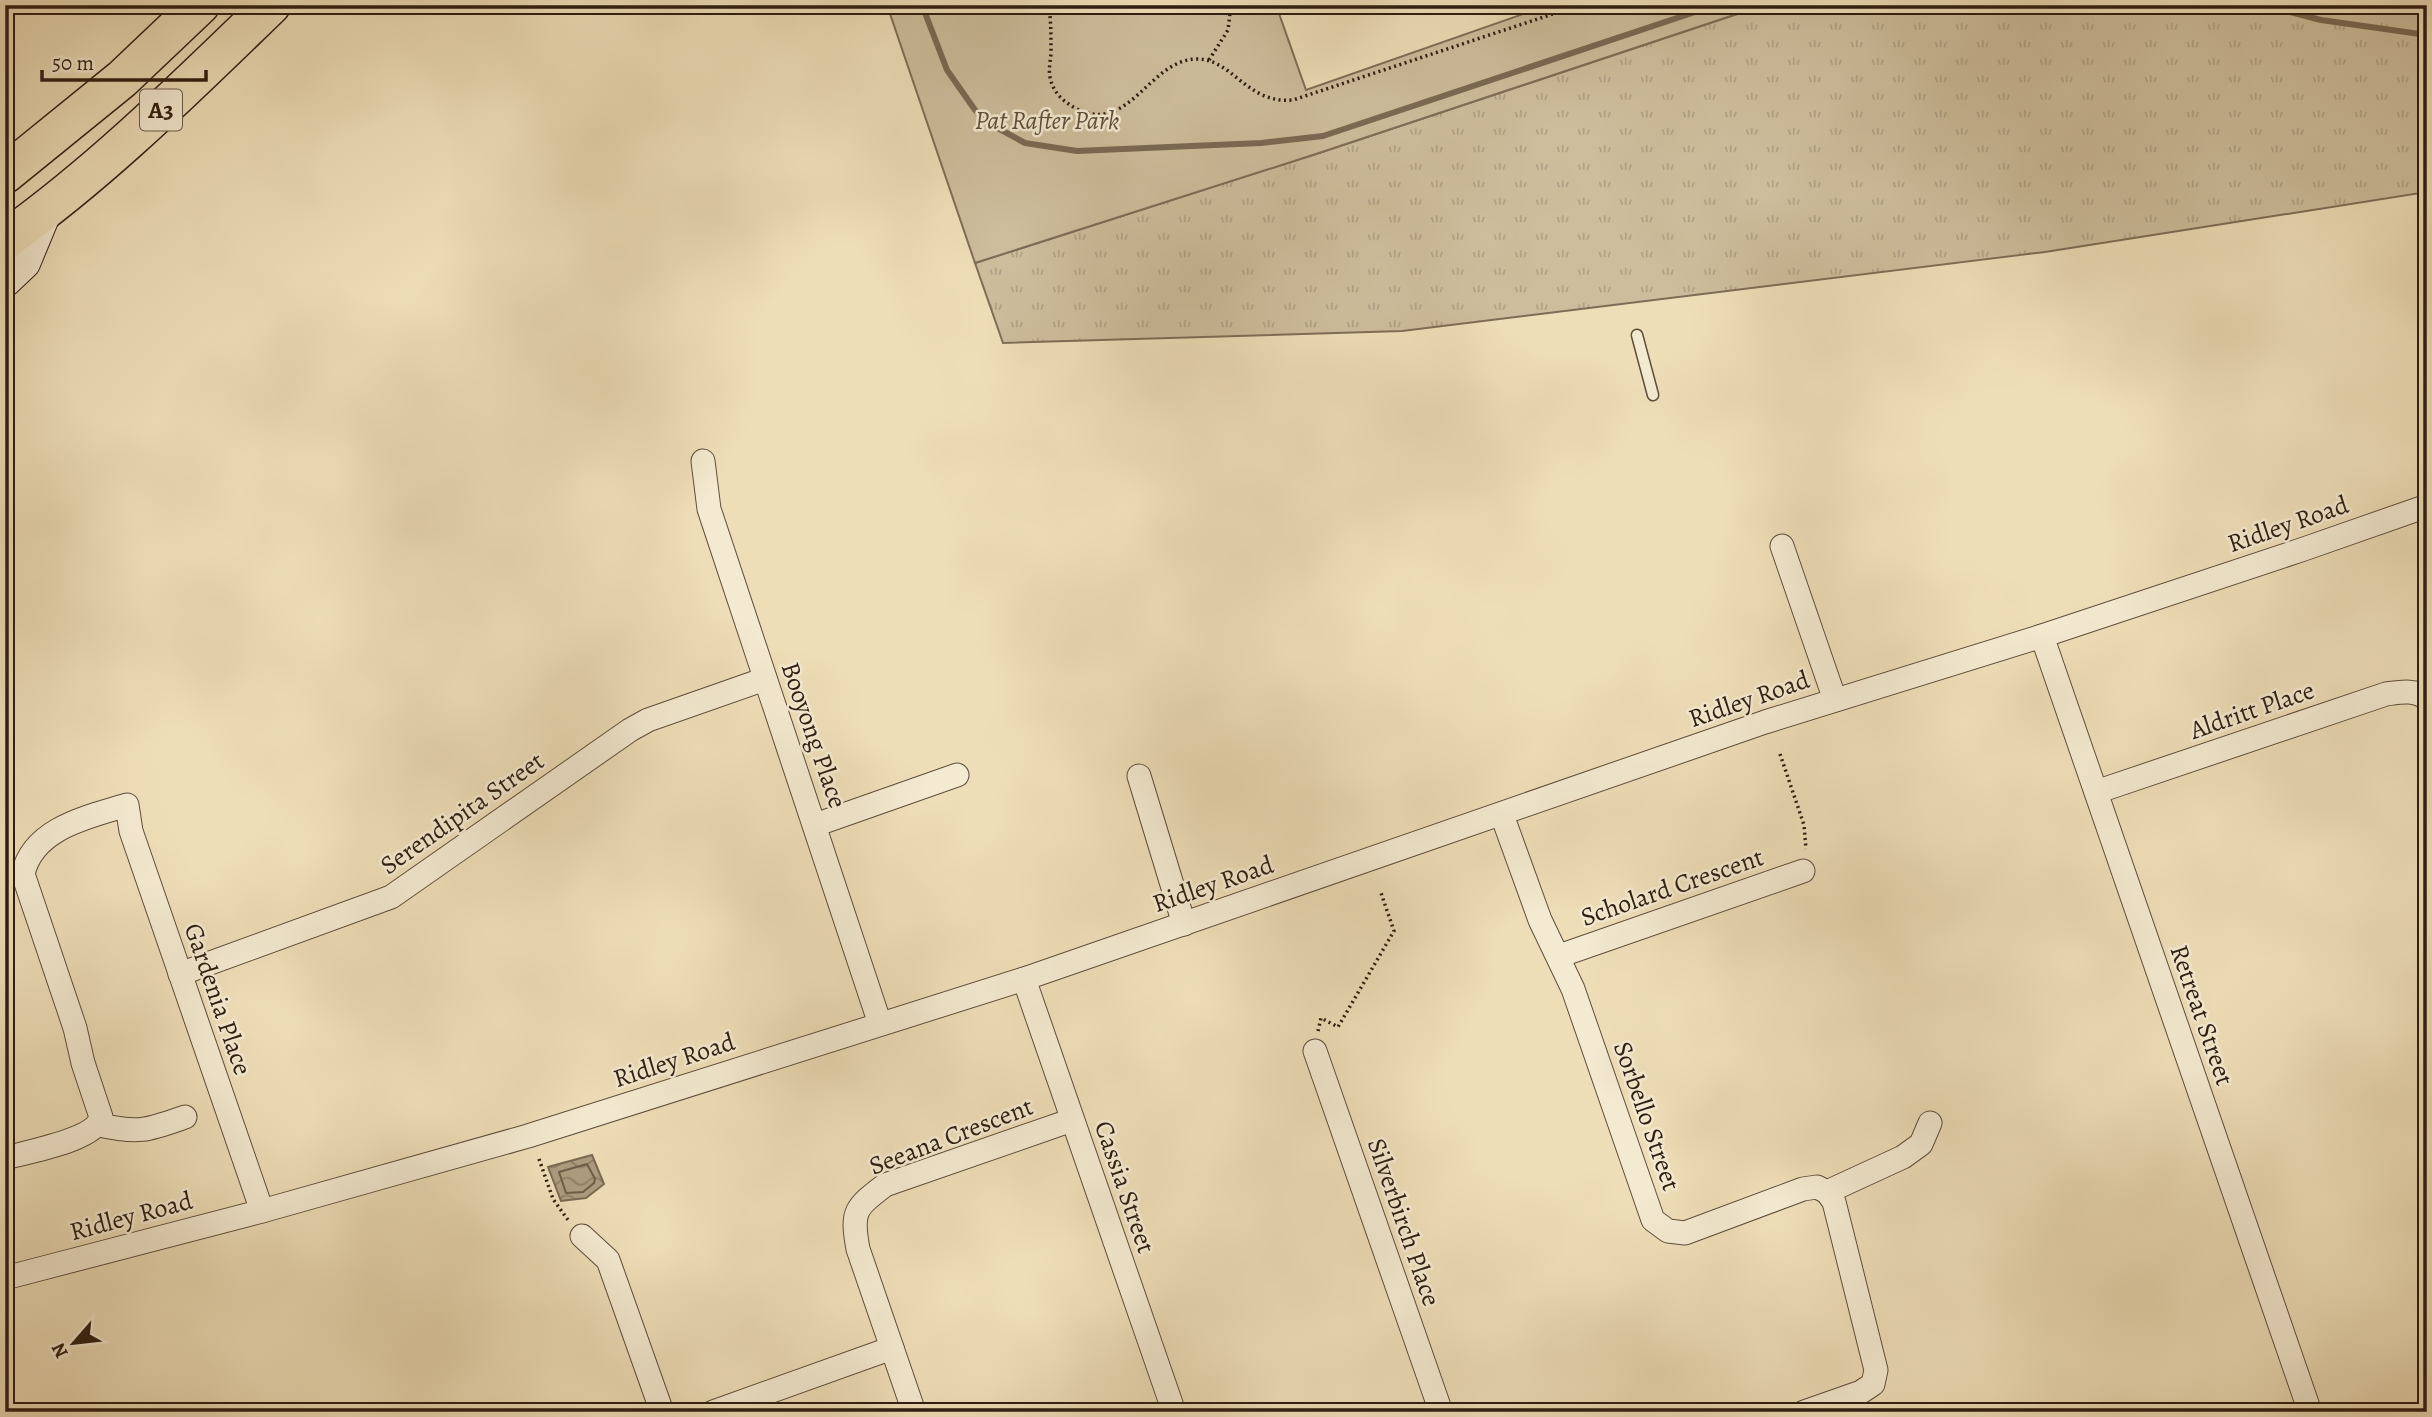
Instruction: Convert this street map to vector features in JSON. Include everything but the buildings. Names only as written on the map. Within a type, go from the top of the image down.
[{"type":"highway","name":"A3","points":[[9,171],[122,79],[200,5]]},
{"type":"highway","name":"A3","points":[[46,210],[118,150],[271,5]]},
{"type":"highway","points":[[5,240],[46,210]]},
{"type":"main road","points":[[5,281],[24,263],[46,210]]},
{"type":"street","name":"Booyong Place","points":[[703,461],[709,509],[880,1024]]},
{"type":"street","name":"Ridley Road","points":[[5,1278],[528,1136],[1024,979],[1835,700],[2042,636],[2427,506]]},
{"type":"street","points":[[1782,546],[1835,700]]},
{"type":"street","name":"Retreat Street","points":[[2042,636],[2310,1412]]},
{"type":"street","name":"Serendipita Street","points":[[180,974],[391,897],[630,730],[648,720],[765,679]]},
{"type":"street","name":"Aldritt Place","points":[[2095,792],[2386,694],[2404,691],[2420,694],[2427,699]]},
{"type":"street","points":[[816,825],[957,775]]},
{"type":"street","points":[[1139,776],[1184,924]]},
{"type":"street","name":"Gardenia Place","points":[[100,1125],[101,1117],[83,1063],[75,1028],[23,874],[26,860],[34,846],[52,833],[93,815],[127,805],[131,831],[262,1210]]},
{"type":"street","name":"Sorbello Street","points":[[1502,815],[1530,896],[1573,989],[1653,1220],[1668,1231],[1685,1233],[1803,1189],[1817,1187],[1827,1192],[1903,1157],[1920,1144],[1930,1122]]},
{"type":"street","name":"Scholard Crescent","points":[[1559,956],[1803,871]]},
{"type":"street","name":"Cassia Street","points":[[1024,979],[1174,1412]]},
{"type":"street","name":"Silverbirch Place","points":[[1315,1051],[1441,1412]]},
{"type":"street","points":[[5,1158],[73,1139],[100,1125],[127,1131],[149,1129],[185,1117]]},
{"type":"street","name":"Seeana Crescent","points":[[914,1412],[858,1249],[853,1221],[862,1202],[885,1185],[1072,1120]]},
{"type":"street","points":[[1804,1412],[1861,1392],[1873,1384],[1876,1370],[1834,1202],[1827,1192]]},
{"type":"street","points":[[582,1236],[608,1260],[662,1412]]},
{"type":"street","points":[[713,1412],[892,1348]]},
{"type":"lane","points":[[1637,335],[1653,395]]},
{"type":"path","points":[[1049,5],[1051,83],[1061,99],[1090,114],[1112,112],[1128,103],[1175,65],[1196,59],[1209,61],[1262,97],[1271,100],[1293,100],[1580,5]]},
{"type":"path","points":[[1209,61],[1228,30],[1231,5]]},
{"type":"path","points":[[1780,754],[1804,825],[1807,841],[1803,871]]},
{"type":"path","points":[[1315,1051],[1321,1018],[1338,1027],[1394,931],[1381,890]]},
{"type":"path","points":[[540,1159],[552,1199],[582,1236]]},
{"type":"green space","name":"Pat Rafter Park","points":[[887,5],[1276,5],[1306,90],[1549,5],[1764,5],[1316,154],[975,263]]},
{"type":"green space","points":[[1764,5],[2394,5],[2427,8],[2427,192],[2045,252],[1402,331],[1003,343],[975,263],[1316,154]]},
{"type":"water","points":[[592,1155],[604,1184],[586,1198],[561,1201],[548,1167]]},
{"type":"waterway","points":[[922,5],[947,70],[975,110],[992,125],[1025,143],[1077,151],[1261,143],[1323,136],[1716,5]]},
{"type":"waterway","points":[[2263,5],[2321,20],[2427,35]]}]
